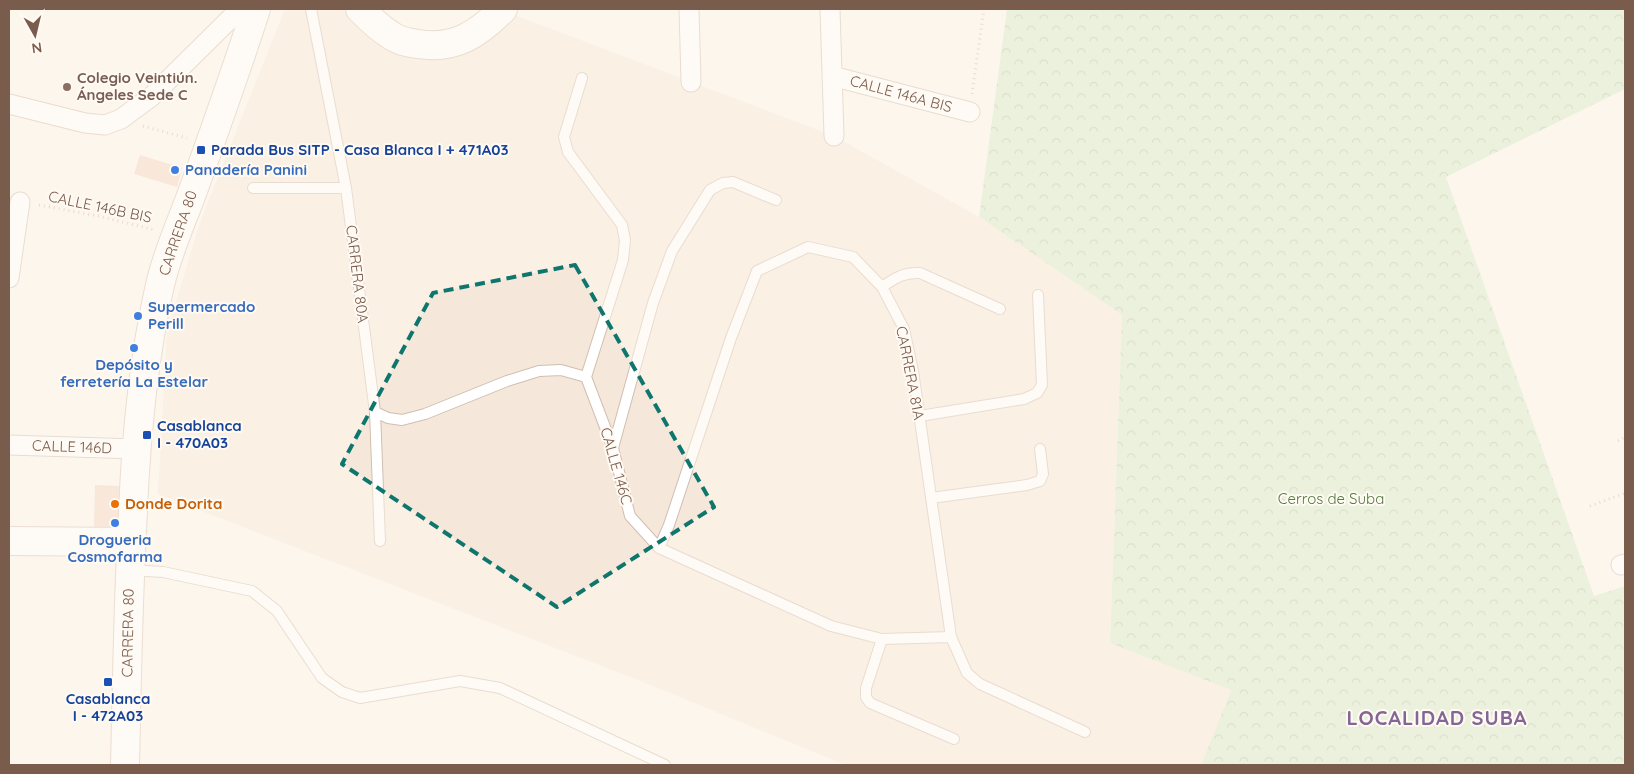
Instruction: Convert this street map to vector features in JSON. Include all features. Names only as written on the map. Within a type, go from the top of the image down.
[{"type":"street","points":[[9,104],[85,123],[105,124],[121,120],[152,96],[240,9]]},
{"type":"street","name":"CARRERA 80","points":[[126,765],[130,570],[136,449],[142,385],[151,329],[160,283],[174,235],[237,68],[256,9]]},
{"type":"street","points":[[373,14],[390,36],[408,43],[426,46],[446,45],[462,41],[508,9]]},
{"type":"street","points":[[690,9],[691,82]]},
{"type":"street","points":[[830,9],[834,136]]},
{"type":"street","name":"CALLE 146A BIS","points":[[832,76],[970,112]]},
{"type":"street","points":[[9,278],[20,202]]},
{"type":"street","name":"CALLE 146D","points":[[9,445],[136,449]]},
{"type":"street","points":[[9,542],[131,542]]},
{"type":"lane","name":"CARRERA 80A","points":[[311,9],[346,188],[375,412],[380,541]]},
{"type":"lane","points":[[375,412],[388,418],[402,420],[425,414],[507,381],[539,371],[561,370],[586,377],[623,260],[626,240],[622,225],[568,152],[564,138],[582,78]]},
{"type":"lane","points":[[613,448],[653,303],[672,251],[710,190],[723,183],[733,182],[776,200]]},
{"type":"lane","points":[[253,188],[346,188]]},
{"type":"lane","name":"CARRERA 81A","points":[[659,548],[669,525],[731,338],[757,271],[808,247],[853,257],[882,287],[904,329],[920,416],[951,637],[967,674],[980,684],[1086,732]]},
{"type":"lane","points":[[882,287],[897,276],[909,272],[920,273],[1000,309]]},
{"type":"lane","points":[[920,416],[1024,399],[1037,393],[1042,386],[1038,295]]},
{"type":"lane","name":"CALLE 146C","points":[[586,377],[613,448],[630,516],[659,548],[831,626],[882,640],[951,637]]},
{"type":"lane","points":[[931,498],[1028,485],[1040,481],[1043,474],[1040,449]]},
{"type":"lane","points":[[130,570],[162,572],[252,591],[277,611],[322,678],[342,692],[360,698],[460,681],[500,688],[664,765]]},
{"type":"lane","points":[[882,640],[866,688],[866,697],[870,703],[954,739]]},
{"type":"path","points":[[970,112],[984,9]]},
{"type":"path","points":[[121,120],[209,144]]},
{"type":"path","name":"CALLE 146B BIS","points":[[20,202],[98,216],[174,235]]},
{"type":"path","points":[[1618,441],[1625,437]]},
{"type":"path","points":[[1590,506],[1625,493]]},
{"type":"highlighted area","points":[[575,265],[714,507],[557,607],[342,464],[433,293]]},
{"type":"shaded area","points":[[285,9],[348,9],[420,54],[458,56],[476,48],[517,16],[834,136],[979,217],[1122,315],[1110,642],[1231,690],[1201,765],[846,765],[638,680],[158,494],[167,333],[199,225]]},
{"type":"green space","name":"Cerros de Suba","points":[[1007,9],[1625,9],[1625,89],[1446,177],[1594,596],[1625,586],[1625,765],[1201,765],[1231,690],[1110,643],[1122,315],[979,217]]},
{"type":"building","points":[[140,155],[182,168],[177,187],[134,174]]},
{"type":"building","points":[[95,485],[119,486],[118,527],[94,527]]},
{"type":"place","name":"Colegio Veintiún. Ángeles Sede C","points":[[67,87]]},
{"type":"place","name":"Parada Bus SITP - Casa Blanca I + 471A03","points":[[201,150]]},
{"type":"place","name":"Panadería Panini","points":[[175,170]]},
{"type":"place","name":"Supermercado Perill","points":[[138,316]]},
{"type":"place","name":"Depósito y ferretería La Estelar","points":[[134,348]]},
{"type":"place","name":"Casablanca I - 470A03","points":[[147,435]]},
{"type":"place","name":"Donde Dorita","points":[[115,504]]},
{"type":"place","name":"Drogueria Cosmofarma","points":[[115,523]]},
{"type":"place","name":"Casablanca I - 472A03","points":[[108,682]]},
{"type":"district","name":"LOCALIDAD SUBA","points":[[1437,718]]}]
